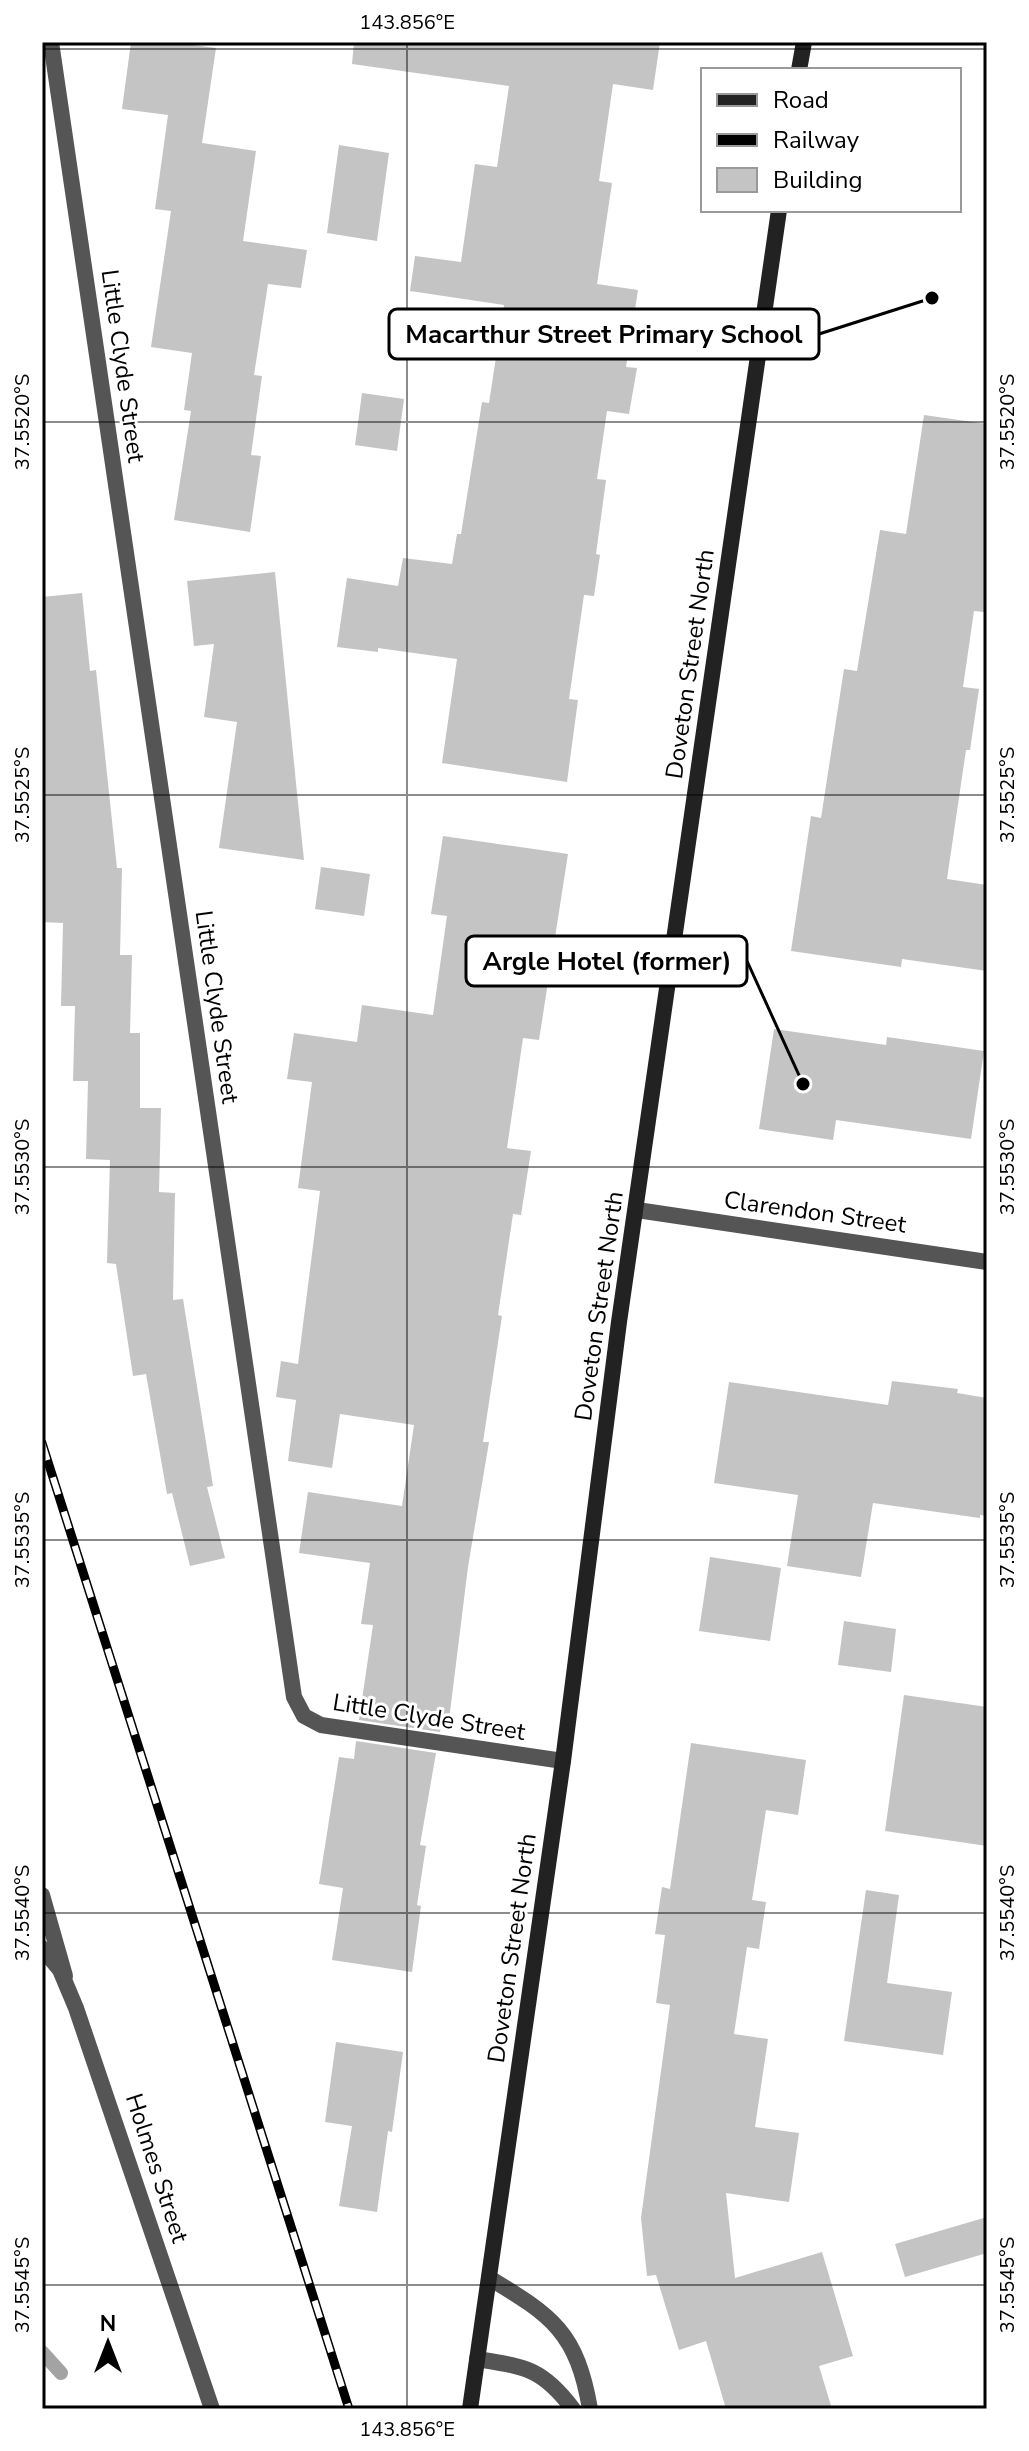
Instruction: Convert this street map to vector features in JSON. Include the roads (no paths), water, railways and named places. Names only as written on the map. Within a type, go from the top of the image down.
[{"type":"main road","points":[[799,68],[804,42]]},
{"type":"main road","name":"Doveton Street North","points":[[470,2409],[563,1761],[619,1322],[779,212]]},
{"type":"street","name":"Little Clyde Street","points":[[51,42],[294,1697],[304,1716],[321,1725],[563,1761]]},
{"type":"street","name":"Clarendon Street","points":[[637,1210],[987,1262]]},
{"type":"street","points":[[42,1895],[67,1985]]},
{"type":"street","name":"Holmes Street","points":[[42,1948],[60,1970],[99,2070],[212,2409]]},
{"type":"street","points":[[489,2278],[537,2307],[564,2335],[581,2368],[590,2409]]},
{"type":"street","points":[[477,2359],[539,2373],[573,2409]]},
{"type":"waterway","points":[[42,2352],[61,2373]]},
{"type":"railway","points":[[42,1443],[349,2409]]},
{"type":"place","name":"Macarthur Street Primary School","points":[[932,298]]},
{"type":"place","name":"Argle Hotel (former)","points":[[803,1084]]}]
